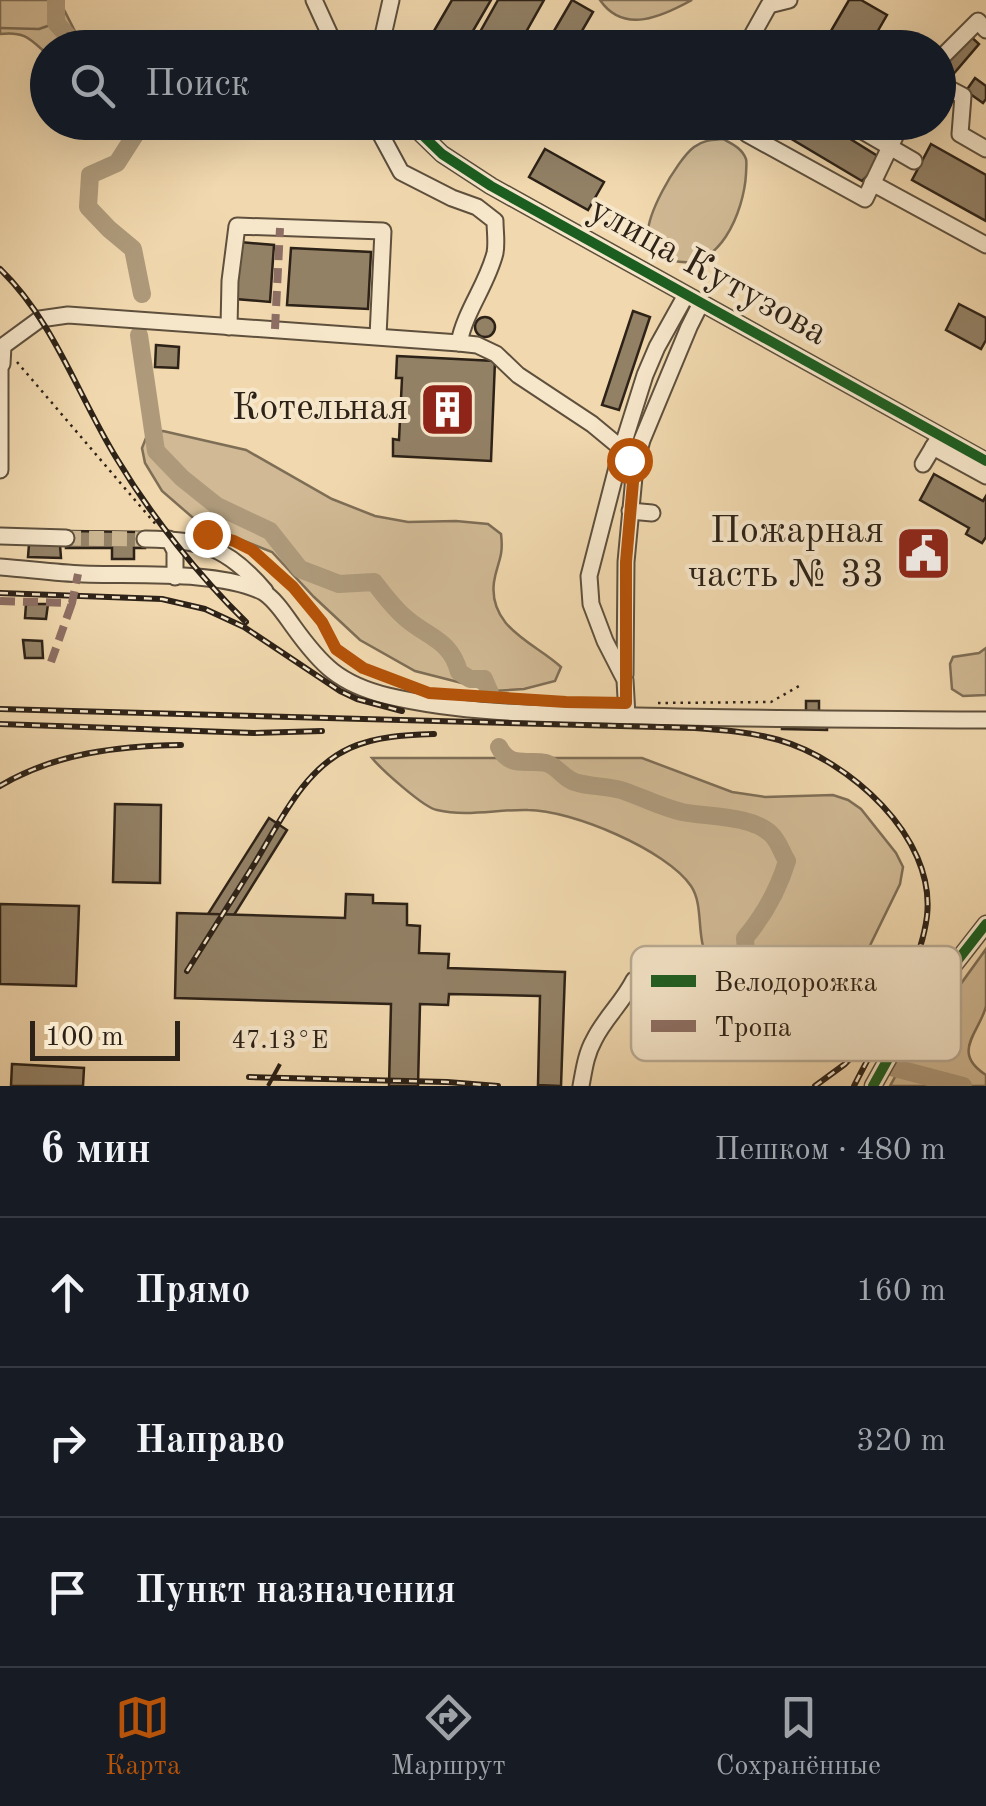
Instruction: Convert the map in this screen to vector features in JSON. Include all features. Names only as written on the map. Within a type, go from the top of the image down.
[{"type":"street","points":[[314,0],[328,30]]},
{"type":"street","points":[[384,30],[391,0]]},
{"type":"street","points":[[756,30],[769,5],[789,0]]},
{"type":"street","points":[[956,43],[978,21],[986,30]]},
{"type":"street","points":[[956,93],[962,96],[960,134],[986,148]]},
{"type":"street","points":[[382,140],[402,172],[477,207],[495,221],[496,250],[459,343]]},
{"type":"street","name":"улица Кутузова","points":[[427,140],[462,169],[702,303],[937,442],[986,462]]},
{"type":"street","points":[[759,140],[865,199],[894,140]]},
{"type":"street","points":[[877,140],[914,161]]},
{"type":"street","points":[[872,183],[986,245]]},
{"type":"street","points":[[229,327],[237,226],[383,232],[378,336]]},
{"type":"street","points":[[625,680],[604,640],[589,594],[589,576],[652,356],[686,294]]},
{"type":"street","points":[[627,710],[626,562],[633,482],[642,440],[688,327],[702,303]]},
{"type":"street","points":[[0,470],[2,346],[40,318],[68,315],[477,346],[496,354],[518,376],[581,416],[626,454],[633,482]]},
{"type":"street","points":[[626,454],[642,440]]},
{"type":"street","points":[[923,464],[937,442],[986,476]]},
{"type":"street","points":[[630,511],[652,514]]},
{"type":"street","points":[[0,536],[66,538]]},
{"type":"street","points":[[145,539],[205,544],[229,556],[268,594],[319,661],[369,691],[476,710],[556,716],[627,710],[827,721],[986,720]]},
{"type":"street","points":[[170,540],[175,551],[175,577]]},
{"type":"street","points":[[0,567],[230,580],[268,594]]},
{"type":"street","points":[[961,956],[986,924]]},
{"type":"street","points":[[581,1086],[594,1037],[631,986]]},
{"type":"street","points":[[873,1086],[887,1061]]},
{"type":"path","points":[[2,346],[170,540]]},
{"type":"path","points":[[207,534],[252,550],[293,587],[322,622],[336,649],[363,668],[429,693]]},
{"type":"path","points":[[627,710],[772,702],[799,686]]},
{"type":"path","points":[[468,695],[547,701]]},
{"type":"shaded area","points":[[0,0],[59,0],[74,30],[30,30],[30,40],[0,34]]},
{"type":"shaded area","points":[[600,0],[692,0],[669,12],[632,20],[610,11]]},
{"type":"shaded area","points":[[725,140],[744,155],[740,205],[716,249],[689,262],[672,260],[650,245],[650,220],[679,164],[704,142]]},
{"type":"shaded area","points":[[163,431],[246,450],[332,499],[375,516],[408,522],[488,524],[501,534],[494,582],[498,611],[516,633],[561,667],[555,681],[493,691],[415,671],[360,640],[272,552],[199,523],[162,491],[145,463],[142,448],[148,433]]},
{"type":"shaded area","points":[[986,648],[986,695],[963,696],[952,689],[953,657]]},
{"type":"shaded area","points":[[372,758],[642,758],[732,792],[765,797],[833,795],[861,809],[896,853],[903,867],[900,884],[870,946],[703,946],[697,899],[691,886],[679,872],[640,846],[617,834],[546,812],[437,810],[393,779]]},
{"type":"shaded area","points":[[986,949],[986,1006],[969,1050],[975,1066],[986,1075],[986,1086],[890,1086],[905,1061],[961,1061],[961,984]]},
{"type":"building","points":[[452,0],[491,0],[474,30],[434,30]]},
{"type":"building","points":[[498,0],[544,0],[527,30],[481,30]]},
{"type":"building","points":[[572,0],[593,12],[582,30],[554,30]]},
{"type":"building","points":[[849,0],[861,0],[887,15],[878,30],[832,30]]},
{"type":"building","points":[[968,34],[979,44],[956,71],[956,47]]},
{"type":"building","points":[[975,78],[986,86],[983,103],[966,91]]},
{"type":"building","points":[[793,140],[852,140],[884,160],[862,181]]},
{"type":"building","points":[[931,144],[986,175],[986,221],[912,180]]},
{"type":"building","points":[[545,149],[604,182],[588,210],[529,177]]},
{"type":"building","points":[[240,242],[274,245],[270,302],[236,299]]},
{"type":"building","points":[[291,248],[371,252],[368,309],[287,305]]},
{"type":"building","points":[[959,304],[986,318],[986,340],[981,349],[946,330]]},
{"type":"building","points":[[633,311],[650,317],[619,410],[602,405]]},
{"type":"building","points":[[485,317],[495,327],[485,337],[475,327]]},
{"type":"building","points":[[156,345],[179,347],[178,368],[155,367]]},
{"type":"building","name":"Котельная","points":[[397,356],[495,361],[491,461],[393,456],[393,439],[399,440],[402,378],[396,378]]},
{"type":"building","points":[[934,474],[983,501],[986,496],[986,537],[982,543],[966,534],[969,528],[920,500]]},
{"type":"building","points":[[66,531],[145,532],[145,548],[134,548],[134,559],[112,559],[112,548],[66,548]]},
{"type":"building","points":[[29,544],[60,545],[61,558],[28,557]]},
{"type":"building","points":[[26,604],[48,604],[46,619],[25,618]]},
{"type":"building","points":[[23,640],[42,641],[43,658],[25,658]]},
{"type":"building","points":[[806,701],[819,701],[819,713],[827,713],[827,730],[782,729],[782,712],[806,713]]},
{"type":"building","points":[[115,804],[161,805],[160,883],[113,882]]},
{"type":"building","points":[[269,818],[287,830],[234,915],[208,914]]},
{"type":"building","points":[[346,894],[373,895],[373,903],[407,904],[407,925],[420,926],[419,953],[449,954],[448,968],[565,972],[561,1086],[538,1085],[540,996],[449,994],[448,1005],[420,1004],[418,1086],[389,1086],[391,1004],[175,998],[177,913],[345,918]]},
{"type":"building","points":[[0,904],[79,906],[76,986],[0,984]]},
{"type":"building","points":[[12,1064],[84,1068],[83,1086],[11,1086]]},
{"type":"waterway","points":[[56,0],[56,23],[62,30]]},
{"type":"waterway","points":[[0,28],[39,29],[56,23]]},
{"type":"waterway","points":[[132,140],[117,163],[90,175],[88,207],[133,249],[142,294]]},
{"type":"waterway","points":[[139,335],[156,451],[182,478],[217,506],[270,531],[300,569],[339,584],[374,582],[403,616],[451,653],[459,672],[470,679],[484,679],[490,693]]},
{"type":"waterway","points":[[499,747],[514,761],[546,763],[578,783],[618,789],[682,812],[741,820],[771,834],[787,861],[770,902],[745,938],[746,946]]},
{"type":"waterway","points":[[891,1067],[963,1086]]},
{"type":"tunnel","points":[[66,538],[145,539]]},
{"type":"railway","points":[[0,269],[36,312],[103,435],[145,502],[193,565],[246,622]]},
{"type":"railway","points":[[0,593],[162,599],[205,609],[244,627],[340,691],[402,711]]},
{"type":"railway","points":[[0,709],[695,728],[779,740],[806,750],[859,783],[902,830],[926,886],[927,916],[920,946]]},
{"type":"railway","points":[[0,724],[254,733],[322,731]]},
{"type":"railway","points":[[187,971],[283,816],[319,769],[360,744],[434,734]]},
{"type":"railway","points":[[0,786],[65,759],[134,747],[181,745]]},
{"type":"railway","points":[[815,1086],[848,1061]]},
{"type":"railway","points":[[854,1086],[867,1061]]},
{"type":"railway","points":[[249,1077],[498,1086]]},
{"type":"marked path","points":[[275,329],[280,228]]},
{"type":"marked path","points":[[0,601],[72,603],[78,574]]},
{"type":"marked path","points":[[51,662],[72,603]]},
{"type":"cycle path","points":[[428,140],[491,186],[986,461]]},
{"type":"cycle path","points":[[961,956],[986,924]]},
{"type":"cycle path","points":[[873,1086],[887,1061]]},
{"type":"place","name":"Котельная","points":[[447,409]]},
{"type":"place","name":"Пожарная часть № 33","points":[[923,554]]},
{"type":"route","points":[[207,534],[252,550],[293,587],[322,622],[336,649],[363,668],[429,693],[626,703],[626,562],[633,482],[629,460]]}]
